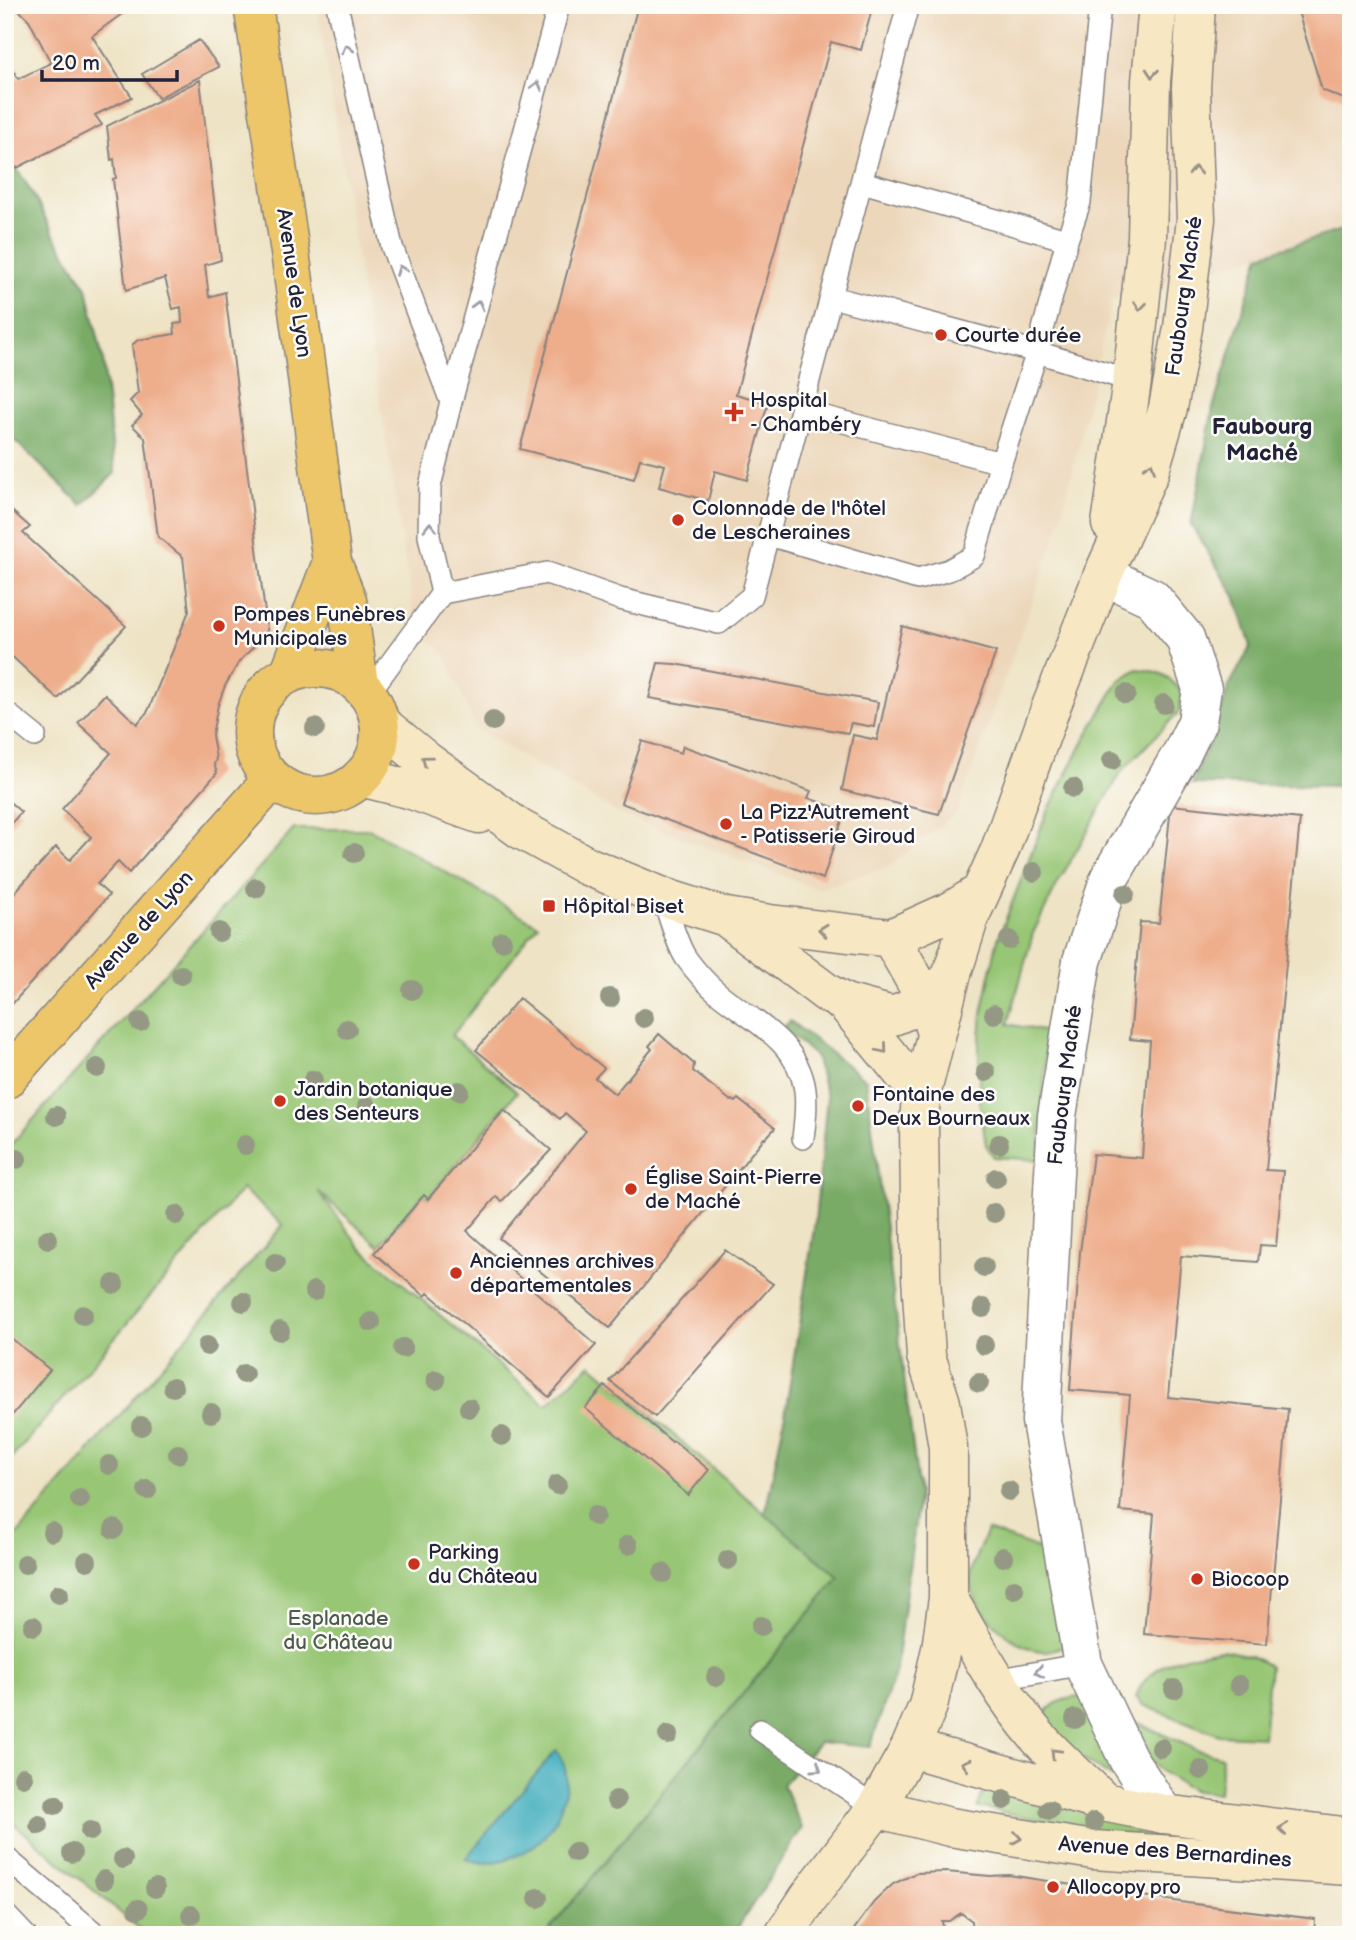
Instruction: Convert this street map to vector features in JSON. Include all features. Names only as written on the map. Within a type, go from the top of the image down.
[{"type":"main road","name":"Avenue de Lyon","points":[[253,5],[332,562],[347,600],[369,700]]},
{"type":"main road","name":"Faubourg Maché","points":[[1103,575],[1132,381],[1147,238],[1151,81],[1158,5]]},
{"type":"main road","name":"Faubourg Maché","points":[[939,990],[978,894],[1000,850],[1051,707],[1103,575],[1149,473],[1168,408],[1183,328],[1196,219],[1191,88],[1196,5]]},
{"type":"main road","name":"Avenue de Lyon","points":[[289,674],[332,562]]},
{"type":"main road","points":[[369,700],[380,743],[373,761],[361,777],[345,789],[321,796],[304,795],[287,789],[273,779],[260,763],[253,743],[252,722],[258,702],[271,686],[289,674],[306,668],[326,668],[344,674],[369,700],[425,760],[520,829],[587,866],[663,897],[726,916],[770,924],[891,938],[953,910],[978,894]]},
{"type":"main road","points":[[361,777],[409,789],[520,829]]},
{"type":"main road","name":"Avenue de Lyon","points":[[5,1080],[273,779]]},
{"type":"main road","points":[[726,916],[816,986],[845,1003],[893,1016],[939,990]]},
{"type":"main road","points":[[784,1935],[876,1808],[910,1748],[928,1706],[941,1649],[948,1598],[948,1448],[941,1403],[926,1356],[920,1277],[919,1125],[921,1095],[937,1038],[939,990],[891,938]]},
{"type":"main road","points":[[845,1003],[921,1095]]},
{"type":"main road","points":[[948,1598],[996,1680],[1037,1735],[1103,1801]]},
{"type":"main road","name":"Avenue des Bernardines","points":[[910,1748],[1103,1801],[1164,1814],[1351,1837]]},
{"type":"main road","name":"Avenue des Bernardines","points":[[876,1808],[950,1827],[1093,1850],[1351,1866]]},
{"type":"street","name":"Faubourg Maché","points":[[1103,575],[1152,598],[1185,638],[1202,689],[1197,722],[1110,877],[1082,961],[1057,1116],[1041,1421],[1083,1664],[1128,1759],[1164,1814]]},
{"type":"lane","points":[[337,5],[392,247],[451,402]]},
{"type":"lane","points":[[442,593],[429,536],[430,486],[559,5]]},
{"type":"lane","points":[[369,700],[442,593],[547,573],[620,599],[719,623],[752,596],[908,5]]},
{"type":"lane","points":[[769,535],[918,579],[949,570],[974,556],[1080,202],[1100,5]]},
{"type":"lane","points":[[862,181],[1067,240]]},
{"type":"lane","points":[[832,297],[1037,352],[1132,381]]},
{"type":"lane","points":[[802,411],[1001,463]]},
{"type":"lane","points":[[5,712],[35,736]]},
{"type":"lane","points":[[663,897],[684,956],[716,992],[765,1026],[785,1045],[796,1062],[805,1086],[807,1103],[803,1138]]},
{"type":"lane","points":[[996,1680],[1083,1664]]},
{"type":"lane","points":[[760,1730],[876,1808]]},
{"type":"lane","points":[[5,1857],[83,1930]]},
{"type":"lane","points":[[5,1914],[25,1935]]},
{"type":"shaded area","name":"Hospital - Chambéry","points":[[317,5],[1351,5],[1351,227],[1112,300],[1060,524],[957,812],[889,867],[818,889],[621,815],[476,729],[444,652],[416,630]]},
{"type":"green space","points":[[5,150],[87,288],[103,360],[115,473],[82,505],[5,433]]},
{"type":"green space","points":[[1351,227],[1351,786],[1192,784],[1218,722],[1229,686],[1251,646],[1235,596],[1191,525],[1213,408],[1260,255]]},
{"type":"green space","points":[[1137,669],[1158,672],[1172,682],[1182,693],[1179,712],[1121,772],[1033,933],[1008,1024],[1047,1032],[1039,1160],[994,1157],[986,1145],[979,1100],[979,1049],[982,1014],[997,942],[1046,815],[1087,735],[1119,681]]},
{"type":"green space","name":"Esplanade du Château","points":[[294,829],[370,829],[538,925],[452,1036],[517,1092],[428,1199],[423,1195],[379,1246],[318,1191],[361,1248],[546,1405],[591,1364],[839,1577],[545,1935],[147,1935],[5,1816],[5,1549],[283,1225],[242,1189],[5,1466],[5,1151]]},
{"type":"green space","points":[[790,1021],[866,1080],[919,1494],[895,1673],[870,1747],[819,1742],[783,1785],[802,1828],[733,1935],[545,1935],[839,1577],[765,1514],[785,1415],[815,1222],[827,1097],[815,1056],[783,1028]]},
{"type":"green space","points":[[987,1530],[1052,1554],[1064,1647],[1045,1651],[1031,1649],[1019,1643],[994,1624],[976,1600],[970,1577]]},
{"type":"green space","points":[[1222,1650],[1251,1656],[1270,1666],[1263,1737],[1219,1735],[1143,1705],[1136,1697],[1150,1675],[1160,1668],[1196,1654]]},
{"type":"green space","points":[[1083,1697],[1117,1768],[1112,1777],[1078,1756],[1053,1734],[1045,1713],[1062,1700]]},
{"type":"green space","points":[[1123,1716],[1197,1750],[1222,1757],[1219,1793],[1194,1791],[1162,1772],[1132,1742]]},
{"type":"green space","points":[[999,1786],[1303,1843],[1106,1834],[978,1807],[983,1792]]},
{"type":"water","points":[[556,1750],[564,1767],[565,1790],[556,1820],[543,1838],[525,1851],[503,1860],[487,1863],[465,1859]]},
{"type":"building","points":[[14,5],[134,5],[92,36],[132,97],[95,115],[102,125],[5,174],[5,70],[12,67],[18,79],[51,63],[29,20]]},
{"type":"building","points":[[638,5],[873,5],[861,50],[831,42],[736,394],[768,403],[747,480],[715,471],[708,501],[659,487],[665,465],[640,459],[634,479],[520,449]]},
{"type":"building","points":[[1296,5],[1351,5],[1351,102],[1322,90]]},
{"type":"building","points":[[199,40],[219,67],[158,98],[142,74]]},
{"type":"building","points":[[200,80],[221,260],[205,265],[209,297],[225,292],[268,637],[258,642],[239,662],[225,686],[212,735],[217,773],[129,873],[118,862],[97,884],[109,895],[5,1012],[5,903],[56,847],[70,860],[91,837],[62,809],[111,753],[78,723],[105,694],[137,724],[148,711],[189,611],[183,557],[158,537],[145,438],[132,425],[142,415],[130,401],[138,393],[132,345],[138,340],[175,334],[174,324],[182,323],[181,307],[173,309],[165,278],[126,290],[113,179],[116,178],[114,159],[111,160],[107,126]]},
{"type":"building","points":[[5,505],[30,527],[23,533],[126,626],[58,699],[5,650]]},
{"type":"building","points":[[902,626],[996,652],[939,814],[842,790],[853,735],[877,740]]},
{"type":"building","points":[[658,663],[878,702],[874,727],[851,723],[848,733],[649,698]]},
{"type":"building","points":[[642,741],[681,753],[683,746],[811,791],[808,798],[845,811],[823,879],[621,803]]},
{"type":"building","points":[[5,798],[21,812],[5,831]]},
{"type":"building","points":[[1171,805],[1300,819],[1266,1170],[1283,1171],[1276,1246],[1260,1245],[1258,1262],[1181,1256],[1168,1397],[1288,1409],[1267,1644],[1144,1634],[1154,1514],[1120,1511],[1130,1395],[1070,1390],[1080,1252],[1093,1154],[1142,1158],[1150,1041],[1130,1039],[1140,922],[1159,923]]},
{"type":"building","name":"Église Saint-Pierre de Maché","points":[[519,998],[604,1068],[595,1078],[615,1094],[652,1049],[649,1046],[659,1034],[694,1064],[693,1071],[731,1101],[736,1102],[738,1099],[775,1128],[764,1138],[610,1328],[499,1238],[586,1131],[565,1113],[560,1119],[476,1050]]},
{"type":"building","name":"Anciennes archives départementales","points":[[504,1110],[551,1150],[502,1201],[496,1197],[467,1231],[596,1345],[549,1397],[428,1293],[425,1296],[374,1253],[424,1195],[428,1199]]},
{"type":"building","points":[[725,1250],[773,1284],[655,1417],[610,1381]]},
{"type":"building","points":[[5,1333],[50,1370],[5,1424]]},
{"type":"building","points":[[605,1386],[709,1470],[688,1495],[585,1408]]},
{"type":"building","points":[[916,1873],[1009,1875],[1187,1903],[1315,1919],[1314,1935],[973,1935],[972,1921],[961,1913],[949,1921],[942,1921],[944,1935],[850,1935],[874,1902],[893,1884]]},
{"type":"place","name":"Courte durée","points":[[941,335]]},
{"type":"place","name":"Hospital - Chambéry","points":[[734,412]]},
{"type":"place","name":"Colonnade de l'hôtel de Lescheraines","points":[[678,520]]},
{"type":"place","name":"Pompes Funèbres Municipales","points":[[219,626]]},
{"type":"place","name":"La Pizz'Autrement - Patisserie Giroud","points":[[726,824]]},
{"type":"place","name":"Hôpital Biset","points":[[549,906]]},
{"type":"place","name":"Jardin botanique des Senteurs","points":[[280,1101]]},
{"type":"place","name":"Fontaine des Deux Bourneaux","points":[[858,1106]]},
{"type":"place","name":"Église Saint-Pierre de Maché","points":[[631,1189]]},
{"type":"place","name":"Anciennes archives départementales","points":[[456,1273]]},
{"type":"place","name":"Parking du Château","points":[[414,1564]]},
{"type":"place","name":"Biocoop","points":[[1197,1579]]},
{"type":"place","name":"Allocopy pro","points":[[1053,1887]]},
{"type":"district","name":"Faubourg Maché","points":[[1262,440]]}]
